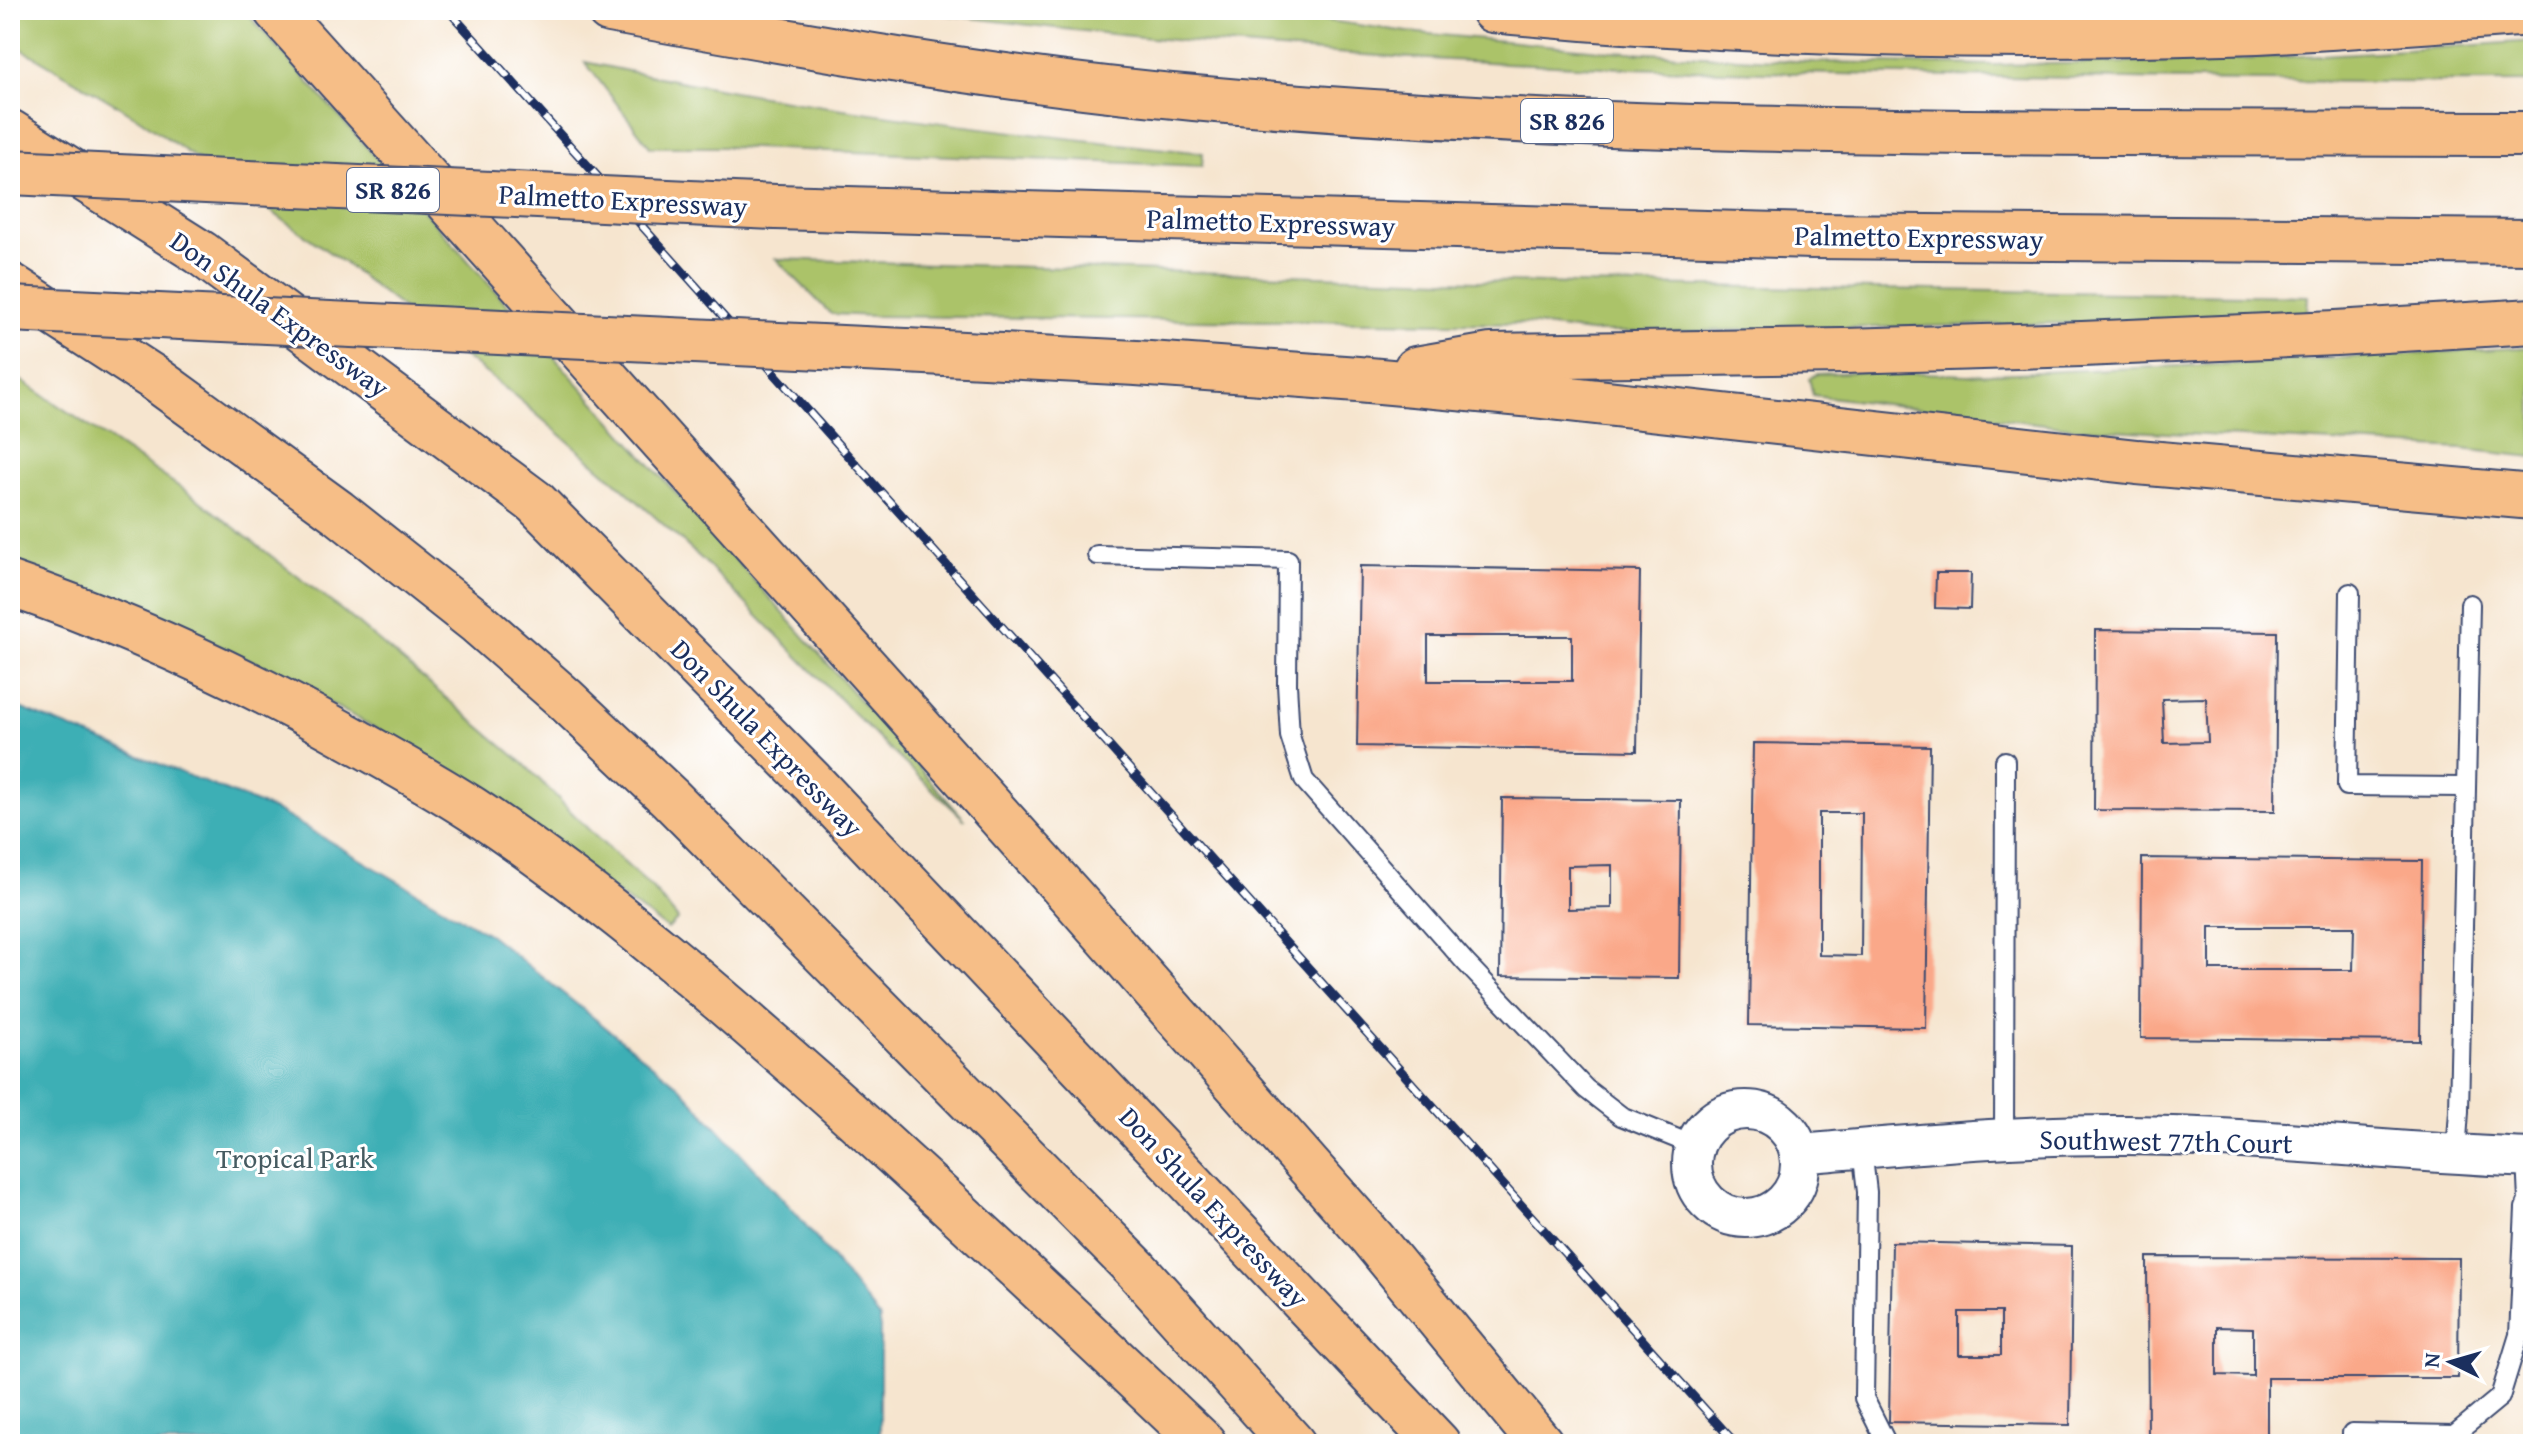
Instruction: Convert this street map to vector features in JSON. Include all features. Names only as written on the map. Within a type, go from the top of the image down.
[{"type":"highway","points":[[276,10],[1071,896],[1372,1238],[1541,1444]]},
{"type":"highway","name":"SR 826","points":[[609,10],[830,50],[1040,81],[1193,98],[1425,115],[1906,131],[2533,134]]},
{"type":"highway","points":[[1493,10],[1646,22],[1951,34],[2227,32],[2533,13]]},
{"type":"highway","name":"Don Shula Expressway","points":[[10,132],[201,253],[535,502],[812,782],[1438,1444]]},
{"type":"highway","name":"Palmetto Expressway","points":[[10,172],[776,207],[1812,236],[2533,242]]},
{"type":"highway","points":[[10,285],[154,378],[338,512],[477,622],[564,698],[681,809],[1136,1269],[1293,1444]]},
{"type":"highway","points":[[10,309],[906,351],[1358,379],[1611,403],[2137,462],[2533,497]]},
{"type":"highway","points":[[1358,379],[1491,356],[2082,344],[2533,321]]},
{"type":"highway","points":[[10,584],[122,627],[221,670],[319,720],[470,808],[545,860],[617,913],[748,1022],[1043,1291],[1204,1444]]},
{"type":"street","points":[[1750,1109],[1767,1113],[1782,1123],[1793,1137],[1799,1154],[1800,1172],[1794,1189],[1783,1203],[1768,1213],[1751,1218],[1733,1217],[1716,1210],[1703,1198],[1694,1181],[1692,1163],[1695,1146],[1703,1130],[1716,1118],[1732,1110],[1750,1109]]},
{"type":"street","name":"Southwest 77th Court","points":[[1799,1154],[2004,1138],[2125,1135],[2530,1158]]},
{"type":"lane","points":[[1097,555],[1288,560],[1287,684],[1290,736],[1304,780],[1466,963],[1586,1089],[1621,1116],[1695,1146]]},
{"type":"lane","points":[[2350,593],[2347,786],[2464,787]]},
{"type":"lane","points":[[2456,1154],[2470,604]]},
{"type":"lane","points":[[2004,1138],[2005,761]]},
{"type":"lane","points":[[1862,1149],[1867,1192],[1864,1398],[1887,1444]]},
{"type":"lane","points":[[2352,1444],[2352,1433],[2454,1440],[2500,1397],[2519,1335],[2530,1158]]},
{"type":"green space","points":[[10,10],[244,10],[965,820],[879,739],[704,561],[514,395],[343,262],[140,119],[10,42]]},
{"type":"green space","points":[[912,10],[1252,10],[1408,32],[1611,51],[1813,62],[1994,65],[2209,61],[2533,41],[2533,82],[2056,78],[1526,64],[1158,39]]},
{"type":"green space","points":[[585,62],[815,105],[1203,153],[1202,166],[727,147],[650,147]]},
{"type":"green space","points":[[776,259],[1574,284],[2308,296],[2307,313],[2121,322],[1653,332],[1590,332],[1527,324],[874,316],[831,314]]},
{"type":"green space","points":[[2533,347],[2533,457],[2461,449],[2076,428],[1813,395],[1809,378],[1817,374],[1878,371],[1968,375]]},
{"type":"green space","points":[[10,373],[196,498],[349,616],[524,764],[652,888],[678,919],[668,929],[392,737],[250,660],[141,611],[10,561]]},
{"type":"water","name":"Tropical Park","points":[[10,704],[279,812],[490,935],[679,1086],[799,1217],[880,1318],[880,1444],[10,1444]]},
{"type":"building","points":[[1360,566],[1640,571],[1637,751],[1357,746]],"holes":[[[1428,636],[1572,636],[1572,681],[1428,681]]]},
{"type":"building","points":[[1936,573],[1971,573],[1970,609],[1935,608]]},
{"type":"building","points":[[2095,630],[2277,632],[2275,811],[2094,810]],"holes":[[[2206,698],[2208,742],[2164,743],[2162,699]]]},
{"type":"building","points":[[1753,743],[1930,746],[1926,1028],[1749,1025]],"holes":[[[1819,813],[1862,813],[1861,956],[1819,955]]]},
{"type":"building","points":[[1502,798],[1681,800],[1679,978],[1500,976]],"holes":[[[1612,865],[1612,908],[1568,909],[1568,866]]]},
{"type":"building","points":[[2142,858],[2422,861],[2420,1041],[2141,1038]],"holes":[[[2210,927],[2354,927],[2353,970],[2210,970]]]},
{"type":"building","points":[[1892,1242],[2072,1246],[2070,1425],[1889,1422]],"holes":[[[1959,1312],[2001,1312],[2001,1355],[1959,1355]]]},
{"type":"building","points":[[2147,1257],[2459,1258],[2458,1378],[2267,1378],[2267,1444],[2148,1444]],"holes":[[[2217,1327],[2253,1328],[2253,1376],[2217,1375]]]},
{"type":"railway","points":[[448,10],[1736,1444]]}]
